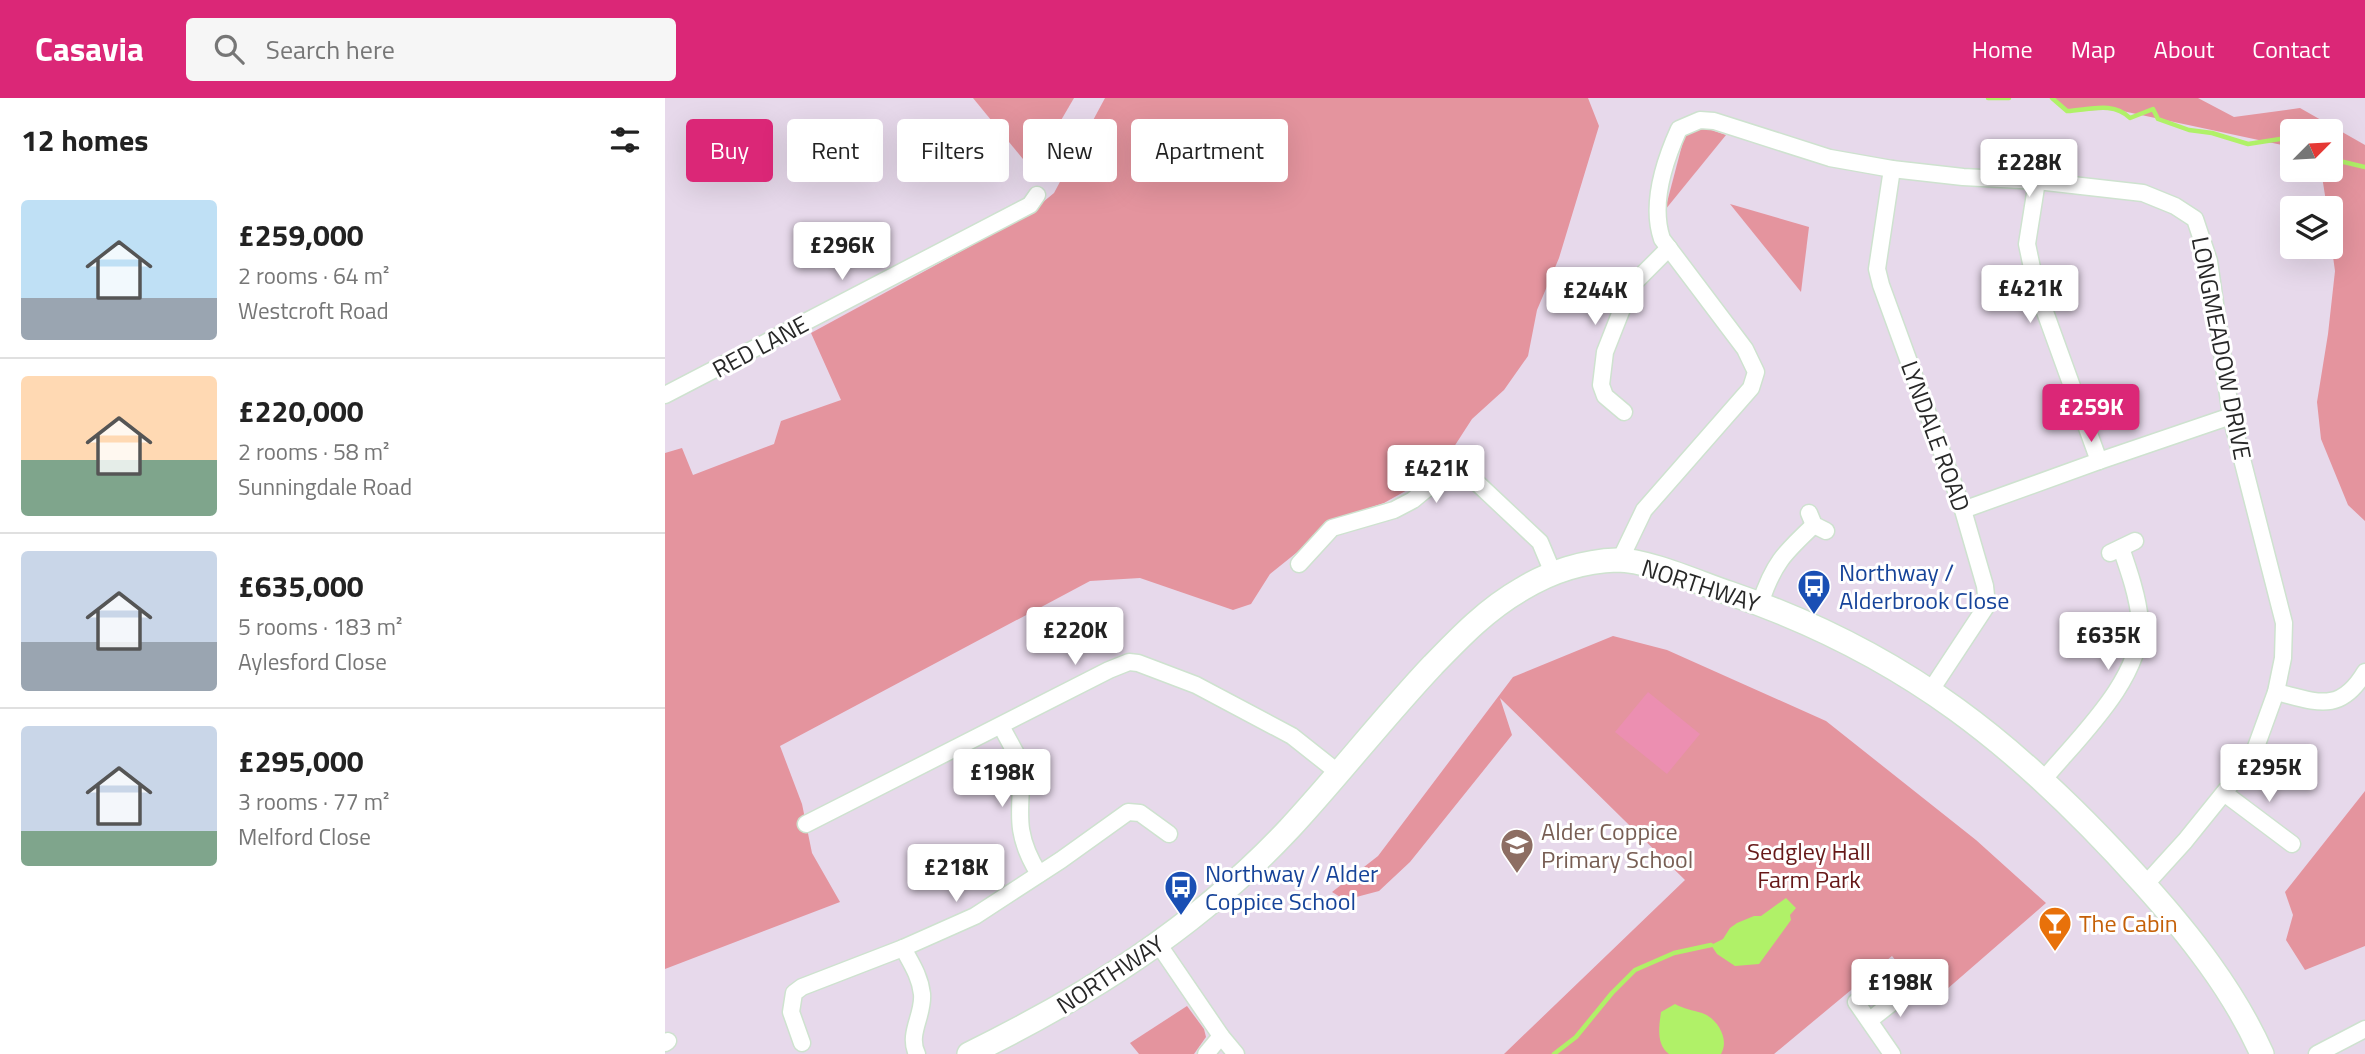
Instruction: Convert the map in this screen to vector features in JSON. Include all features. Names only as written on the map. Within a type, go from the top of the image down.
[{"type":"street","name":"LONGMEADOW DRIVE","points":[[1620,560],[1644,510],[1751,388],[1756,372],[1745,349],[1662,239],[1657,226],[1656,208],[1673,141],[1679,129],[1688,123],[1714,121],[1830,158],[1892,169],[2143,193],[2175,206],[2195,219],[2209,261],[2231,416],[2284,623],[2283,658],[2276,692],[2252,758],[2185,841],[2145,885]]},
{"type":"street","name":"LYNDALE ROAD","points":[[1892,169],[1877,270],[1963,510],[1985,586],[1987,606],[1931,690]]},
{"type":"street","points":[[2037,181],[2027,244],[2036,287],[2099,461]]},
{"type":"street","name":"RED LANE","points":[[665,394],[1030,205],[1037,195]]},
{"type":"street","points":[[1624,412],[1605,396],[1601,385],[1605,352],[1631,286],[1669,248]]},
{"type":"street","points":[[1963,510],[2231,416]]},
{"type":"street","points":[[1299,564],[1332,528],[1394,510],[1413,500],[1442,477],[1458,472],[1473,479],[1540,542],[1553,573]]},
{"type":"street","points":[[1760,604],[1768,580],[1784,553],[1816,523]]},
{"type":"street","points":[[2044,779],[2118,691],[2133,659],[2139,639],[2140,620],[2122,547]]},
{"type":"street","name":"NORTHWAY","points":[[969,1054],[1071,1002],[1159,945],[1240,878],[1340,774],[1392,708],[1469,627],[1493,607],[1553,573],[1583,564],[1620,560],[1647,565],[1823,629],[1931,690],[1999,741],[2044,779],[2173,915],[2217,976],[2262,1054]]},
{"type":"street","points":[[806,824],[1129,662],[1196,685],[1282,731],[1340,774]]},
{"type":"street","points":[[2276,692],[2331,702],[2354,690],[2365,671]]},
{"type":"street","points":[[1001,726],[1020,761],[1020,824],[1023,843],[1039,874]]},
{"type":"street","points":[[2224,793],[2292,844]]},
{"type":"street","points":[[802,1043],[791,1012],[794,993],[803,987],[903,948],[975,916],[1128,813],[1140,813],[1170,834]]},
{"type":"street","points":[[1159,945],[1236,1054]]},
{"type":"street","points":[[903,948],[917,972],[923,996],[913,1042],[917,1054]]},
{"type":"street","points":[[1870,1020],[1908,989]]},
{"type":"street","points":[[1856,1002],[1892,1054]]},
{"type":"street","points":[[2318,1054],[2365,1029]]},
{"type":"street","points":[[1206,1054],[1221,1036]]},
{"type":"green space","points":[[973,98],[1074,98],[1062,119],[1023,119],[1023,159],[1009,142],[1009,119],[990,119]]},
{"type":"green space","points":[[1105,98],[1588,98],[1599,126],[1559,258],[1537,310],[1528,356],[1504,390],[1472,419],[1450,453],[1425,480],[1384,503],[1341,517],[1270,574],[1251,604],[1233,610],[1140,578],[1090,581],[780,746],[802,804],[812,853],[840,902],[665,969],[665,453],[682,448],[693,475],[774,444],[781,421],[841,400],[811,333],[1026,216],[1054,193],[1060,182],[1117,182],[1117,119],[1094,119]]},
{"type":"green space","points":[[2052,98],[2198,98],[2234,117],[2300,108],[2319,119],[2280,119],[2280,144],[2113,109],[2067,112]]},
{"type":"green space","points":[[1708,129],[1726,135],[1665,210],[1685,134]]},
{"type":"green space","points":[[2343,132],[2365,145],[2365,521],[2348,505],[2321,439],[2317,402],[2328,334],[2335,271],[2333,259],[2343,259],[2343,196],[2325,196],[2323,182],[2343,182]]},
{"type":"green space","points":[[1730,204],[1809,227],[1801,292]]},
{"type":"green space","name":"Sedgley Hall Farm Park","points":[[1613,636],[1667,650],[1826,721],[1976,840],[2046,903],[1931,1003],[1892,956],[1774,1054],[1504,1054],[1685,880],[1500,698],[1512,735],[1410,862],[1379,891],[1345,900],[1332,892],[1378,856],[1513,677]]},
{"type":"green space","points":[[2365,791],[2365,946],[2305,970],[2286,940],[2293,915],[2285,892]]},
{"type":"green space","points":[[1187,1006],[1204,1029],[1206,1037],[1194,1054],[1139,1054],[1130,1043]]},
{"type":"shaded area","points":[[1648,692],[1700,734],[1667,774],[1615,732]]},
{"type":"shaded area","points":[[1786,898],[1796,908],[1790,915],[1791,920],[1759,964],[1735,966],[1717,954],[1711,945],[1723,939],[1730,928],[1754,916],[1761,916]]},
{"type":"shaded area","points":[[1675,1004],[1713,1019],[1723,1036],[1721,1054],[1669,1054],[1665,1050],[1659,1035],[1661,1012]]},
{"type":"waterway","points":[[1988,98],[2009,98]]},
{"type":"waterway","points":[[2052,98],[2067,111],[2108,108],[2130,118],[2153,109],[2158,119],[2189,130],[2212,133],[2248,144],[2280,139]]},
{"type":"waterway","points":[[2343,162],[2365,167]]},
{"type":"waterway","points":[[1554,1054],[1576,1037],[1635,970],[1674,953],[1711,945]]},
{"type":"place","name":"Northway / Alderbrook Close","points":[[1814,616]]},
{"type":"place","name":"Alder Coppice Primary School","points":[[1517,875]]},
{"type":"place","name":"Northway / Alder Coppice School","points":[[1181,917]]},
{"type":"place","name":"The Cabin","points":[[2055,953]]}]
